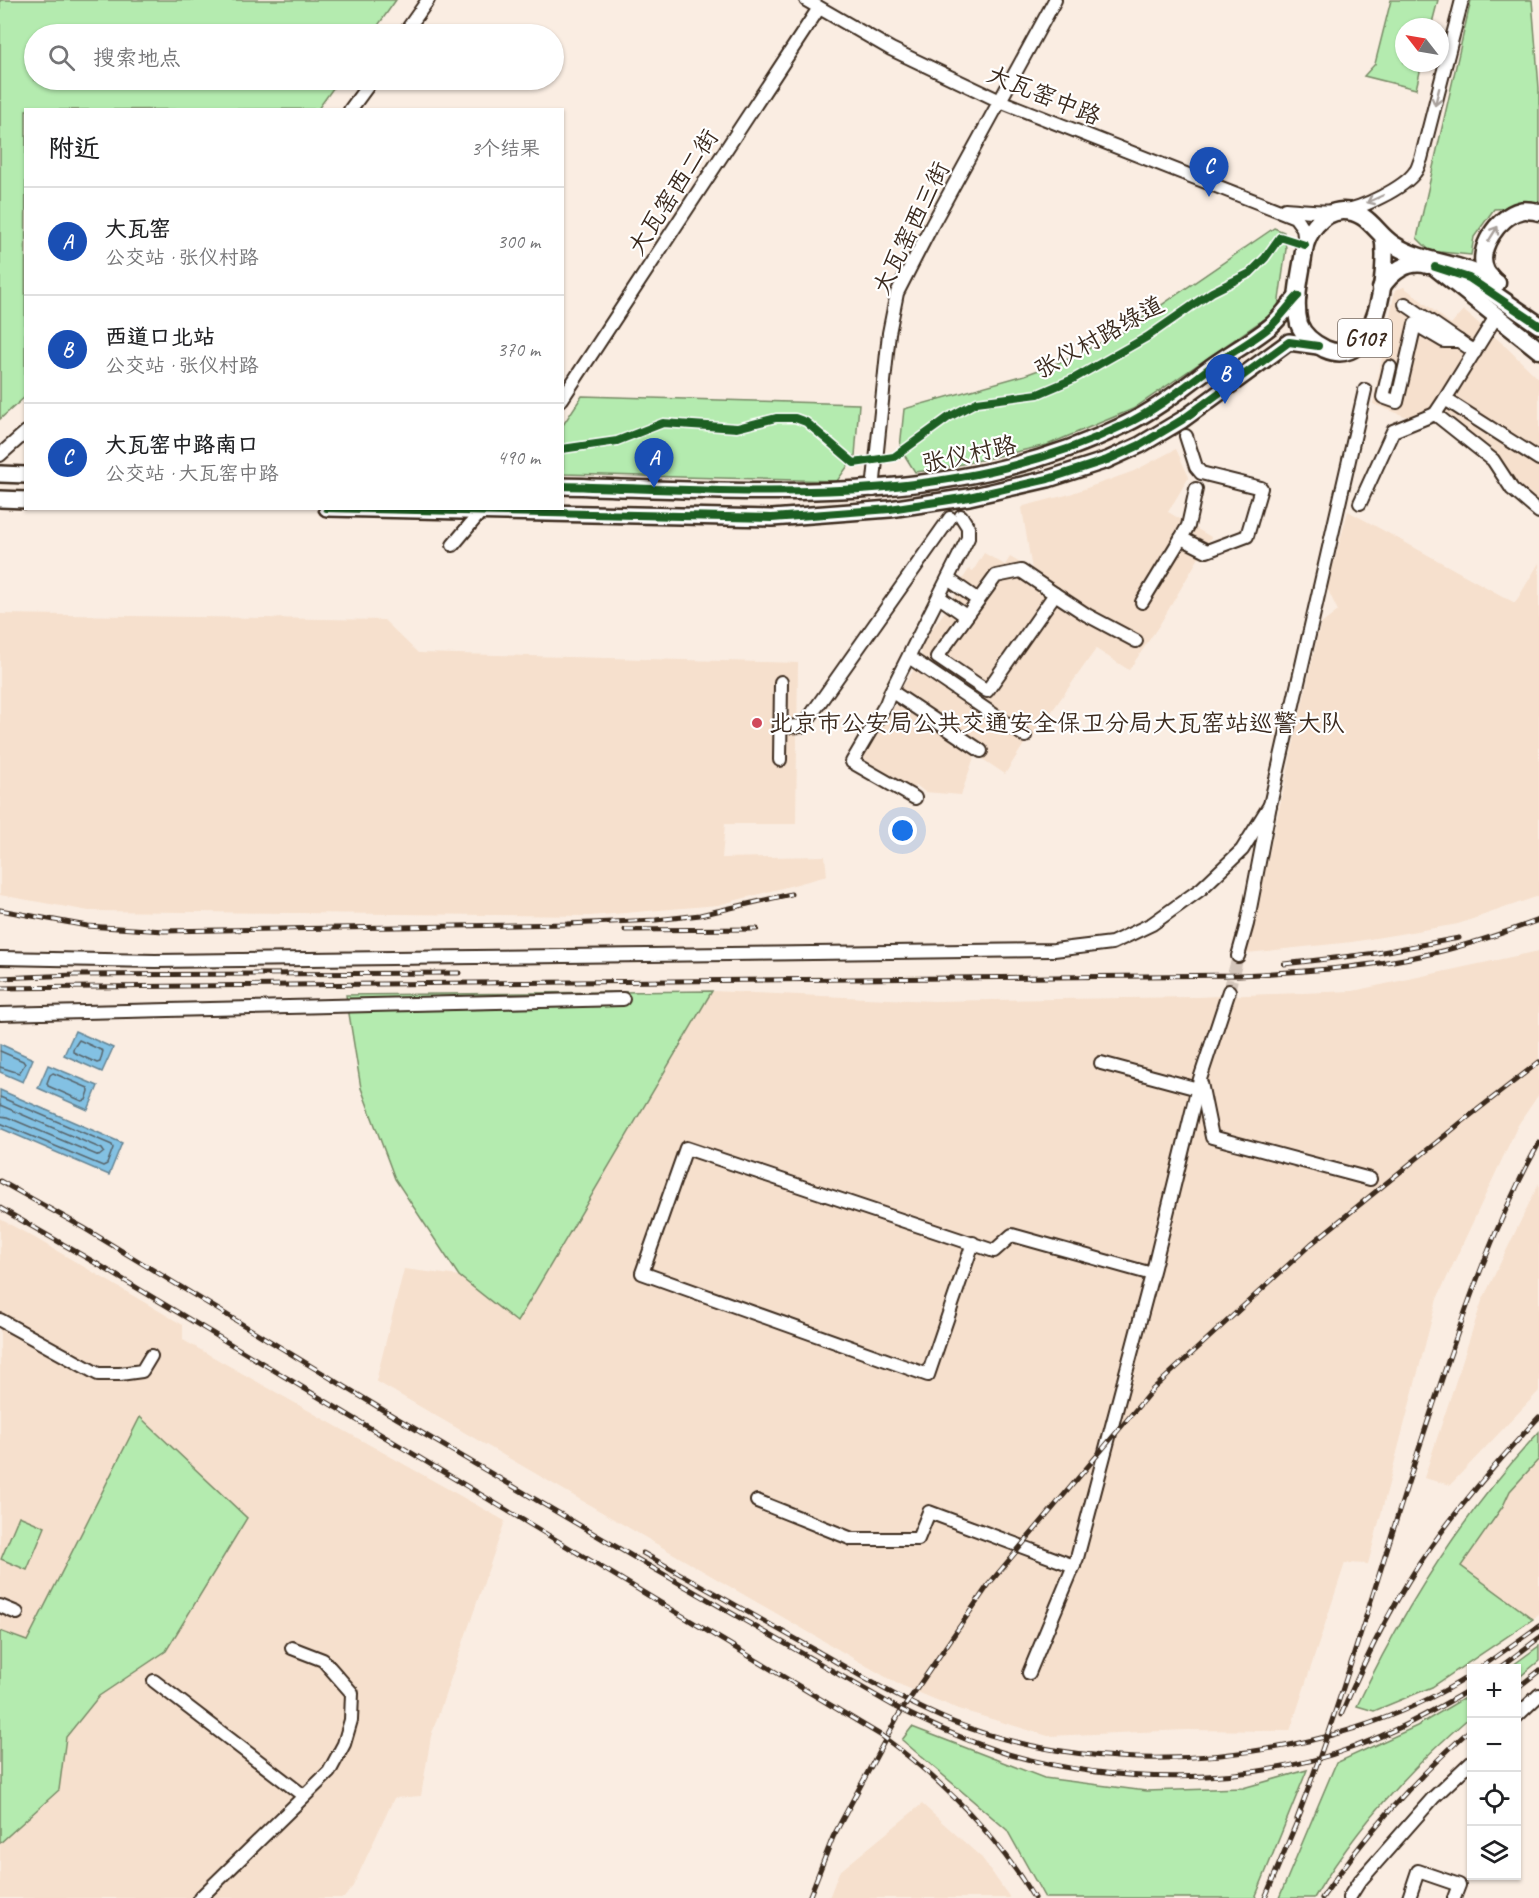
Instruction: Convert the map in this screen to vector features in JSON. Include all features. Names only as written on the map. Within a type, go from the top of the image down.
[{"type":"highway","points":[[1539,212],[1521,210],[1506,218],[1488,239],[1484,261],[1485,271],[1497,283],[1539,315]]},
{"type":"highway","points":[[1342,211],[1358,215],[1373,223],[1392,244],[1413,255],[1469,271],[1497,283]]},
{"type":"highway","name":"G107","points":[[1342,211],[1327,216],[1313,228],[1305,245],[1297,310],[1300,326],[1318,346],[1329,351],[1342,352],[1356,347],[1366,336],[1374,320],[1380,289],[1386,253],[1383,236]]},
{"type":"highway","points":[[1428,265],[1497,315],[1539,350]]},
{"type":"highway","points":[[1428,265],[1469,278],[1539,325]]},
{"type":"highway","name":"G107","points":[[1380,289],[1388,277],[1399,268],[1428,265]]},
{"type":"main road","name":"张仪村路","points":[[564,486],[774,492],[873,489],[922,484],[1013,466],[1126,425],[1169,398],[1271,326],[1298,296]]},
{"type":"main road","name":"张仪村路","points":[[482,510],[772,518],[890,509],[969,497],[1048,479],[1107,460],[1140,445],[1182,420],[1289,342],[1318,346]]},
{"type":"main road","points":[[0,474],[24,475]]},
{"type":"main road","points":[[0,499],[24,500]]},
{"type":"street","points":[[411,24],[428,0]]},
{"type":"street","name":"大瓦窑中路","points":[[806,0],[891,49],[1000,101],[1295,217],[1303,228],[1305,245]]},
{"type":"street","name":"大瓦窑西三街","points":[[873,489],[889,333],[897,293],[1055,0]]},
{"type":"street","points":[[1342,211],[1383,196],[1405,182],[1415,172],[1421,159],[1462,0]]},
{"type":"street","name":"大瓦窑西二街","points":[[564,396],[819,8]]},
{"type":"street","points":[[351,108],[365,90]]},
{"type":"street","name":"大瓦窑中路","points":[[1276,209],[1342,211]]},
{"type":"street","points":[[1405,304],[1474,352]]},
{"type":"street","points":[[1360,503],[1393,431],[1435,414],[1497,315]]},
{"type":"street","points":[[1390,367],[1383,397],[1397,402],[1415,324],[1444,342],[1459,341]]},
{"type":"street","points":[[1238,956],[1247,924],[1270,805],[1365,390]]},
{"type":"street","points":[[1445,399],[1539,459]]},
{"type":"street","points":[[1435,414],[1493,460],[1512,489],[1539,512]]},
{"type":"street","points":[[0,455],[24,434]]},
{"type":"street","points":[[1181,538],[1207,551],[1247,536],[1262,488],[1201,473],[1196,467],[1186,436]]},
{"type":"street","points":[[1142,602],[1188,525],[1196,489]]},
{"type":"street","points":[[453,545],[482,510]]},
{"type":"street","points":[[780,727],[802,726],[806,722],[956,517],[968,527],[968,538],[886,704],[852,762],[915,798]]},
{"type":"street","points":[[1056,594],[987,691],[937,657],[996,576],[1021,571],[1056,594],[1087,615],[1136,641]]},
{"type":"street","points":[[948,579],[978,600]]},
{"type":"street","points":[[939,597],[966,616]]},
{"type":"street","points":[[909,657],[1025,736]]},
{"type":"street","points":[[780,760],[781,682]]},
{"type":"street","points":[[891,691],[981,751]]},
{"type":"street","points":[[0,958],[155,961],[1077,948],[1112,943],[1152,924],[1201,889],[1242,850],[1270,805]]},
{"type":"street","points":[[1029,1673],[1074,1566],[1152,1274],[1199,1084],[1229,991]]},
{"type":"street","points":[[0,1014],[623,999]]},
{"type":"street","points":[[1101,1063],[1199,1084]]},
{"type":"street","points":[[1199,1084],[1212,1137],[1370,1179]]},
{"type":"street","points":[[973,1244],[928,1375],[642,1273],[686,1148],[994,1251],[1012,1235],[1152,1274]]},
{"type":"street","points":[[0,1320],[98,1374],[142,1371],[151,1356]]},
{"type":"street","points":[[757,1501],[852,1539],[918,1539],[929,1512],[1074,1566]]},
{"type":"street","points":[[0,1606],[17,1612]]},
{"type":"street","points":[[200,1898],[329,1772],[344,1744],[351,1720],[352,1694],[323,1660],[292,1648]]},
{"type":"street","points":[[154,1681],[304,1796]]},
{"type":"street","points":[[1521,1712],[1539,1695]]},
{"type":"street","points":[[1349,1898],[1359,1882],[1433,1798],[1467,1766]]},
{"type":"street","points":[[1409,1898],[1418,1871],[1458,1885],[1454,1898]]},
{"type":"shaded area","points":[[1404,287],[1451,324],[1463,310],[1539,379],[1539,517],[1486,460],[1436,423],[1426,424],[1373,404],[1395,290]]},
{"type":"shaded area","points":[[1176,449],[1189,477],[1168,512],[1211,537],[1160,624],[1129,670],[1096,649],[1035,735],[1026,741],[1005,774],[975,754],[961,795],[925,792],[916,785],[912,791],[860,756],[898,702],[894,699],[922,658],[920,645],[946,610],[964,582],[962,580],[969,569],[973,571],[984,553],[1005,565],[1010,557],[1032,570],[1022,508],[1024,506],[1070,494],[1134,471]]},
{"type":"shaded area","points":[[1348,511],[1515,603],[1539,563],[1539,896],[1458,924],[1352,942],[1247,953],[1320,625],[1338,611],[1327,588]]},
{"type":"shaded area","points":[[0,614],[384,620],[418,653],[798,663],[796,824],[725,824],[722,858],[825,856],[827,876],[718,905],[590,916],[89,911],[0,895]]},
{"type":"shaded area","points":[[1539,951],[1539,1094],[1518,1125],[1437,1299],[1368,1564],[1345,1563],[1290,1731],[1186,1730],[1048,1736],[958,1709],[896,1683],[376,1381],[404,1269],[459,1276],[517,1322],[712,991],[933,1001],[1195,997],[1353,991]]},
{"type":"shaded area","points":[[1539,1183],[1539,1391],[1450,1485],[1424,1478],[1482,1301]]},
{"type":"shaded area","points":[[0,1219],[183,1325],[183,1340],[505,1521],[431,1736],[421,1796],[394,1798],[353,1886],[344,1898],[0,1898],[0,1843],[59,1790],[66,1737],[99,1696],[166,1651],[27,1641],[0,1631]]},
{"type":"shaded area","points":[[1539,1459],[1539,1613],[1533,1619],[1460,1566],[1503,1506],[1510,1491]]},
{"type":"shaded area","points":[[922,1804],[982,1858],[1010,1898],[829,1898],[839,1872]]},
{"type":"green space","points":[[0,0],[396,0],[379,24],[24,24],[24,90],[332,90],[319,108],[24,108],[24,398],[0,419]]},
{"type":"green space","points":[[1391,0],[1438,0],[1433,18],[1395,18],[1395,72],[1420,72],[1416,89],[1364,76],[1375,64]]},
{"type":"green space","points":[[1471,0],[1532,0],[1539,88],[1539,207],[1494,209],[1474,237],[1471,255],[1430,251],[1417,238]]},
{"type":"green space","points":[[1274,228],[1284,232],[1286,249],[1278,307],[1267,317],[1133,409],[1047,445],[940,469],[915,472],[900,448],[904,409],[1025,375],[1066,360],[1122,332]]},
{"type":"green space","points":[[582,396],[859,404],[855,456],[837,481],[564,474],[564,423]]},
{"type":"green space","points":[[712,991],[517,1322],[459,1276],[395,1179],[361,1088],[346,995]]},
{"type":"green space","points":[[140,1417],[247,1518],[166,1651],[99,1696],[66,1737],[59,1790],[0,1843],[0,1631],[27,1641]]},
{"type":"green space","points":[[1539,1432],[1539,1459],[1510,1491],[1503,1506],[1461,1566],[1533,1619],[1432,1687],[1374,1711],[1357,1706],[1395,1632],[1438,1562],[1485,1495]]},
{"type":"green space","points":[[19,1516],[45,1527],[27,1570],[1,1559]]},
{"type":"green space","points":[[1539,1646],[1539,1661],[1521,1676],[1521,1664],[1514,1664]]},
{"type":"green space","points":[[1467,1696],[1467,1719],[1426,1757],[1385,1801],[1347,1848],[1314,1898],[1279,1898],[1336,1763],[1417,1726]]},
{"type":"green space","points":[[912,1727],[1044,1778],[1146,1791],[1243,1788],[1307,1770],[1255,1898],[1045,1898],[1007,1830],[902,1740]]},
{"type":"water","points":[[75,1031],[113,1048],[102,1072],[64,1055]]},
{"type":"water","points":[[0,1044],[33,1059],[23,1082],[0,1072]]},
{"type":"water","points":[[48,1065],[98,1086],[88,1110],[38,1088]]},
{"type":"water","points":[[0,1090],[122,1143],[109,1175],[0,1128]]},
{"type":"tunnel","points":[[1229,991],[1238,956]]},
{"type":"railway","points":[[0,910],[87,926],[164,931],[568,924],[656,920],[700,915],[791,894]]},
{"type":"railway","points":[[0,988],[1239,975],[1376,964],[1430,954],[1498,935],[1539,920]]},
{"type":"railway","points":[[625,930],[757,929]]},
{"type":"railway","points":[[1284,964],[1377,953],[1459,938]]},
{"type":"railway","points":[[0,978],[75,975],[459,973]]},
{"type":"railway","points":[[809,1898],[833,1837],[898,1716],[989,1584],[1153,1389],[1311,1244],[1539,1062]]},
{"type":"railway","points":[[1297,1819],[1335,1713],[1420,1444],[1460,1327],[1496,1233],[1539,1143]]},
{"type":"railway","points":[[0,1181],[84,1228],[388,1413],[637,1559],[894,1706],[950,1733],[993,1749],[1049,1764],[1136,1776],[1226,1775],[1313,1760],[1354,1747],[1384,1735],[1467,1691]]},
{"type":"railway","points":[[0,1208],[99,1265],[882,1736],[947,1790],[985,1830],[1019,1874],[1034,1898]]},
{"type":"railway","points":[[1341,1715],[1381,1629],[1417,1567],[1469,1497],[1539,1417]]},
{"type":"railway","points":[[643,1553],[935,1715],[1014,1741],[1079,1753],[1148,1758],[1218,1755],[1287,1746],[1354,1729],[1416,1705],[1467,1677]]},
{"type":"railway","points":[[1486,1664],[1539,1626]]},
{"type":"railway","points":[[1504,1664],[1539,1638]]},
{"type":"railway","points":[[1521,1685],[1539,1671]]},
{"type":"railway","points":[[1322,1898],[1391,1808],[1467,1733]]},
{"type":"railway","points":[[1265,1898],[1301,1812]]},
{"type":"cycle path","name":"张仪村路绿道","points":[[564,449],[617,441],[663,423],[737,428],[776,418],[795,418],[806,422],[854,463],[894,457],[949,417],[977,402],[1038,394],[1073,379],[1147,337],[1212,292],[1250,273],[1265,258],[1280,237],[1305,245]]},
{"type":"cycle path","points":[[1435,267],[1469,278],[1539,325]]},
{"type":"cycle path","points":[[564,486],[777,492],[848,490],[919,483],[989,472],[1057,453],[1147,413],[1264,331],[1298,296]]},
{"type":"cycle path","points":[[416,510],[772,518],[890,509],[969,497],[1048,479],[1107,460],[1140,445],[1182,420],[1289,342],[1318,346]]},
{"type":"place","name":"大瓦窑中路南口","points":[[1209,197]]},
{"type":"place","name":"西道口北站","points":[[1225,404]]},
{"type":"place","name":"大瓦窑","points":[[654,488]]},
{"type":"place","name":"北京市公安局公共交通安全保卫分局大瓦窑站巡警大队","points":[[757,723]]}]
